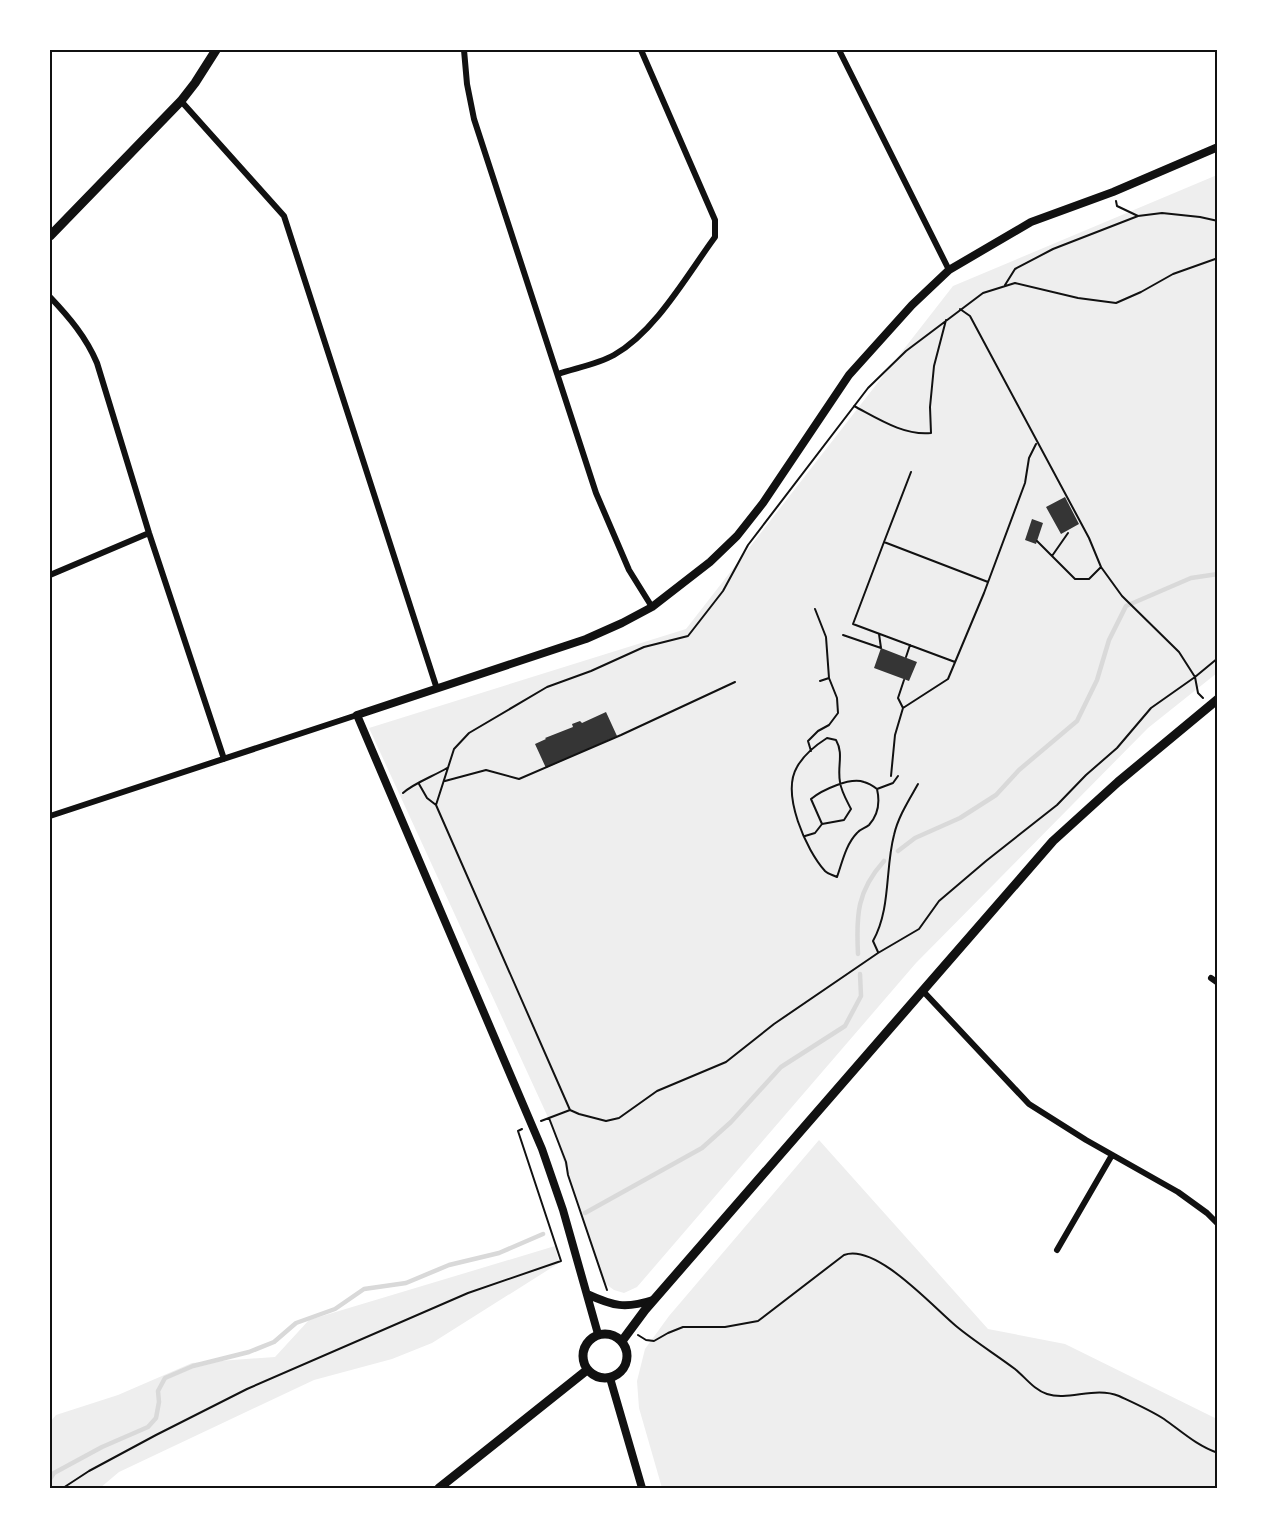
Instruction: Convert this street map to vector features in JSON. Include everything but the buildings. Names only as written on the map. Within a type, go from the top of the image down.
[{"type":"main road","points":[[50,236],[181,100],[216,50]]},
{"type":"main road","points":[[622,1341],[653,1300],[1053,841],[1118,782],[1218,699]]},
{"type":"main road","points":[[598,1334],[610,1334],[622,1341],[626,1347],[626,1362],[618,1374],[610,1378],[601,1378],[587,1370],[583,1361],[584,1348],[592,1337],[598,1334]]},
{"type":"main road","points":[[439,1488],[587,1370]]},
{"type":"street","points":[[464,50],[467,84],[474,119],[596,493],[629,570],[652,607]]},
{"type":"street","points":[[558,374],[612,356],[632,343],[650,327],[715,237],[715,220],[641,50]]},
{"type":"street","points":[[839,50],[949,270]]},
{"type":"street","points":[[181,100],[284,216],[437,690]]},
{"type":"street","points":[[50,816],[586,639],[652,607],[710,562],[737,536],[763,503],[849,375],[912,305],[949,270],[1031,222],[1113,192],[1218,147]]},
{"type":"street","points":[[50,297],[73,322],[90,348],[224,759]]},
{"type":"street","points":[[50,575],[149,533]]},
{"type":"street","points":[[357,716],[532,1125],[563,1210],[598,1334]]},
{"type":"street","points":[[1211,978],[1218,983]]},
{"type":"street","points":[[922,990],[1029,1104],[1178,1192],[1208,1213],[1218,1224]]},
{"type":"street","points":[[1057,1250],[1112,1155]]},
{"type":"street","points":[[587,1294],[612,1305],[626,1306],[653,1300]]},
{"type":"street","points":[[610,1378],[642,1488]]},
{"type":"path","points":[[1113,192],[1118,206],[1138,216]]},
{"type":"path","points":[[1004,286],[1015,269],[1053,249],[1138,216],[1162,213],[1218,221]]},
{"type":"path","points":[[436,805],[454,749],[469,733],[547,687],[591,671],[644,647],[687,636],[723,591],[748,545],[868,388],[906,351],[960,309],[983,293],[1015,283],[1078,298],[1116,303],[1173,274],[1218,258]]},
{"type":"path","points":[[960,309],[970,316],[1089,538],[1101,567],[1123,597],[1179,652],[1195,677],[1198,693],[1209,706]]},
{"type":"path","points":[[853,406],[901,429],[921,434],[931,433],[930,407],[934,366],[946,320]]},
{"type":"path","points":[[891,776],[895,735],[903,708],[948,679],[988,582],[1025,483],[1029,458],[1037,443]]},
{"type":"path","points":[[911,472],[853,624],[956,662]]},
{"type":"path","points":[[1052,556],[1068,533]]},
{"type":"path","points":[[1037,541],[1075,579],[1089,579],[1101,567]]},
{"type":"path","points":[[884,542],[988,582]]},
{"type":"path","points":[[811,752],[807,741],[829,725],[838,713],[837,698],[829,678],[826,637],[815,609]]},
{"type":"path","points":[[843,635],[881,648],[879,634]]},
{"type":"path","points":[[906,657],[910,645]]},
{"type":"path","points":[[418,784],[427,798],[436,805],[570,1110],[606,1121],[619,1118],[657,1091],[726,1062],[774,1024],[878,953],[919,929],[939,902],[986,861],[1058,805],[1086,775],[1117,748],[1151,708],[1218,658]]},
{"type":"path","points":[[820,681],[829,678]]},
{"type":"path","points":[[903,708],[898,698],[904,680]]},
{"type":"path","points":[[445,781],[486,770],[519,779],[735,682]]},
{"type":"path","points":[[804,836],[815,833],[822,824],[844,820],[851,809],[840,786],[839,762],[842,749],[836,740],[826,738],[796,768],[791,787],[795,813],[804,836],[826,872],[837,877],[857,832],[868,826],[877,812],[880,799],[877,789],[864,782],[849,781],[840,786],[821,790],[811,799],[822,824]]},
{"type":"path","points":[[401,794],[447,768]]},
{"type":"path","points":[[877,789],[893,783],[898,776]]},
{"type":"path","points":[[878,953],[873,941],[883,912],[894,835],[900,818],[918,784]]},
{"type":"path","points":[[63,1488],[156,1435],[247,1389],[468,1293],[561,1261],[518,1131],[570,1110]]},
{"type":"path","points":[[549,1118],[566,1162],[568,1175],[612,1305]]},
{"type":"path","points":[[630,1330],[646,1340],[654,1341],[683,1327],[725,1327],[758,1321],[844,1255],[859,1253],[876,1260],[907,1282],[954,1324],[1008,1364],[1038,1390],[1054,1395],[1092,1392],[1115,1394],[1162,1417],[1197,1443],[1218,1453]]},
{"type":"shaded area","points":[[1217,175],[1217,673],[1148,728],[916,963],[637,1287],[624,1293],[614,1290],[603,1282],[552,1126],[369,728],[686,629],[953,286]]},
{"type":"shaded area","points":[[819,1140],[988,1329],[1065,1344],[1217,1419],[1217,1488],[662,1488],[639,1408],[637,1381],[645,1349],[669,1316]]},
{"type":"shaded area","points":[[555,1246],[559,1263],[432,1343],[392,1359],[314,1380],[119,1472],[100,1488],[50,1488],[50,1422],[56,1415],[118,1395],[192,1363],[275,1357],[309,1320]]},
{"type":"waterway","points":[[898,851],[915,838],[960,818],[996,795],[1019,770],[1077,721],[1097,680],[1109,640],[1126,606],[1191,578],[1218,574]]},
{"type":"waterway","points":[[858,954],[857,927],[863,893],[884,861]]},
{"type":"waterway","points":[[585,1213],[702,1148],[731,1122],[781,1067],[845,1026],[861,996],[860,974]]},
{"type":"waterway","points":[[50,1479],[54,1473],[102,1447],[148,1427],[156,1418],[159,1402],[158,1391],[165,1378],[193,1366],[249,1352],[274,1342],[296,1323],[335,1309],[364,1289],[406,1283],[449,1265],[499,1253],[543,1234]]}]
